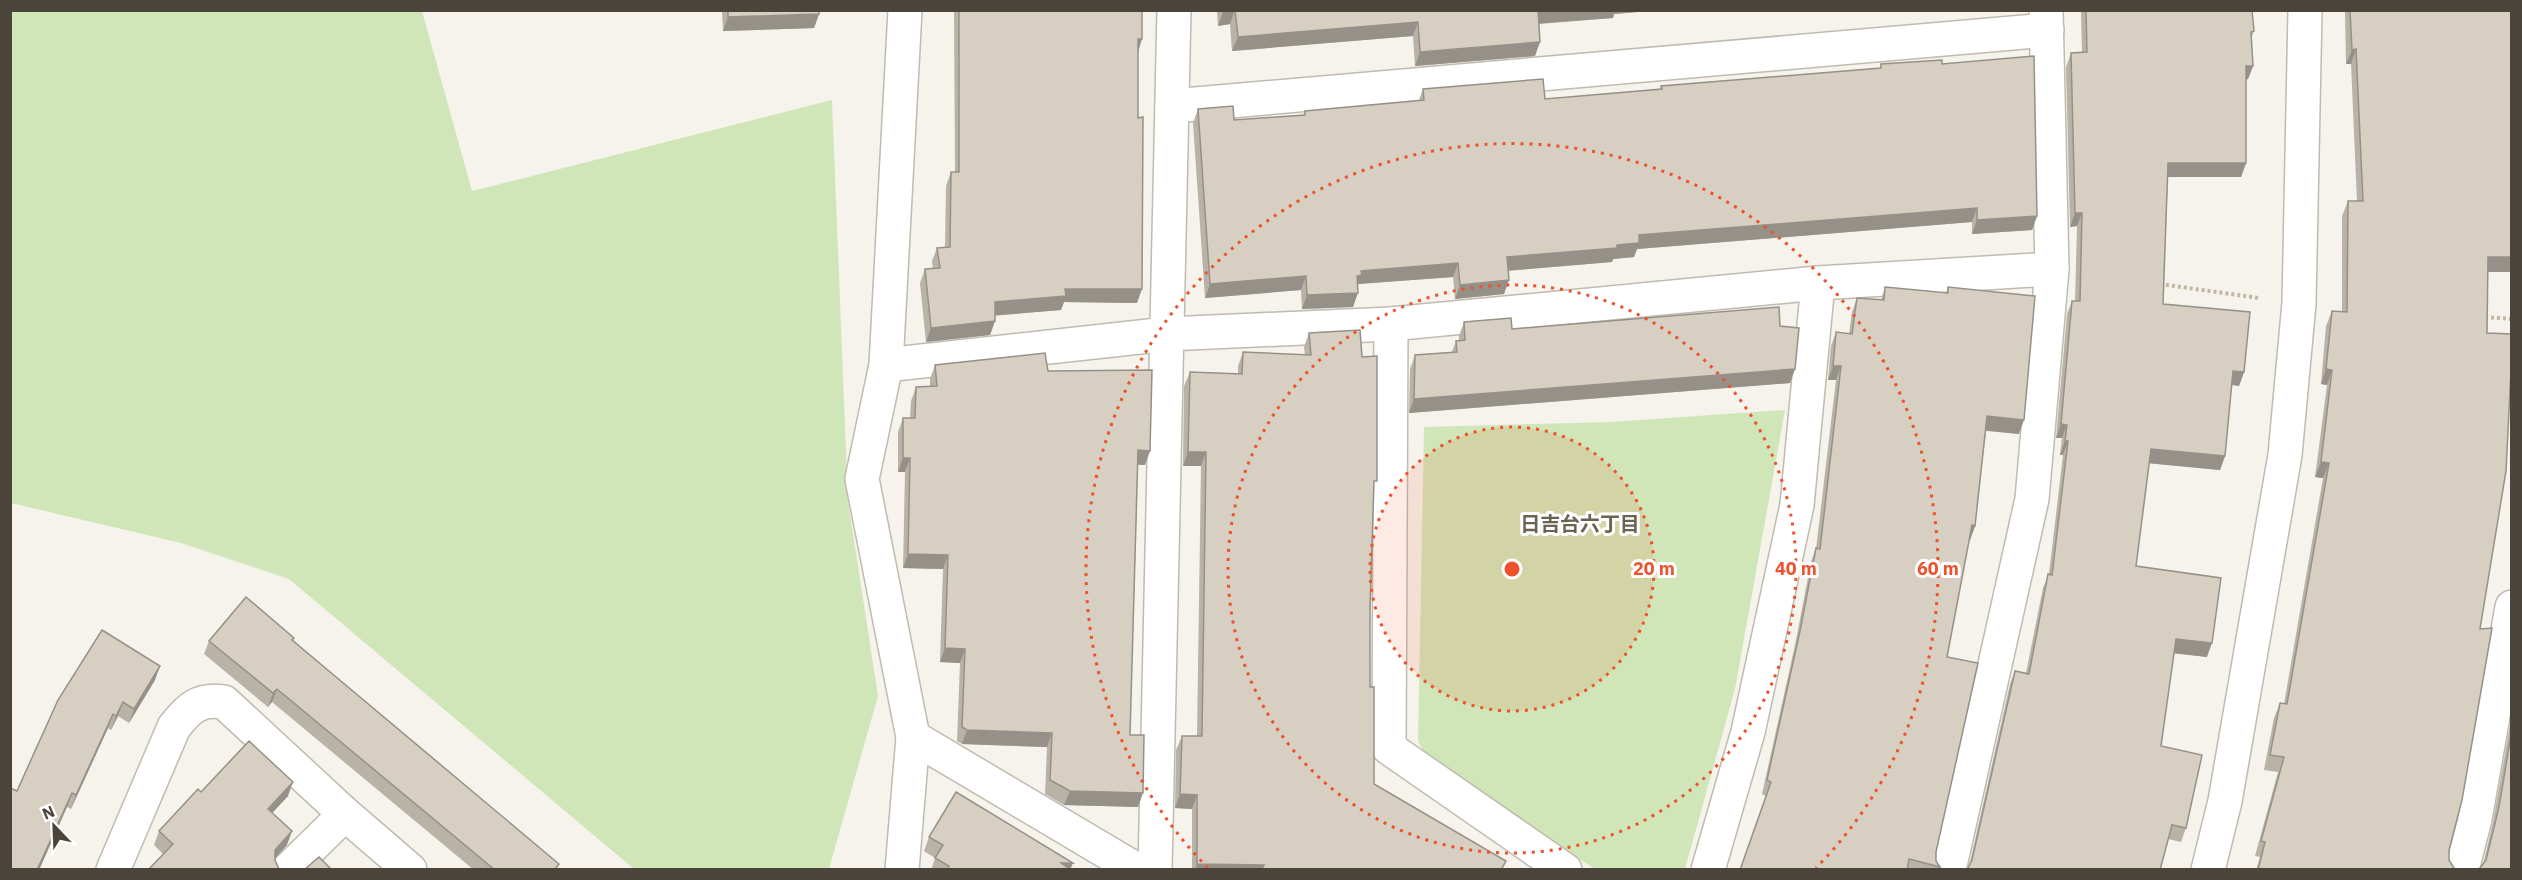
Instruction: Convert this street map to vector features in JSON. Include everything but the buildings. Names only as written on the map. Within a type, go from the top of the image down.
[{"type":"street","points":[[902,870],[913,737],[862,479],[886,365],[905,10]]},
{"type":"street","points":[[1155,870],[1174,10]]},
{"type":"street","points":[[2208,870],[2225,801],[2285,455],[2299,303],[2305,10]]},
{"type":"street","points":[[1172,105],[2046,20],[2052,269],[2032,499],[1949,870]]},
{"type":"street","points":[[886,365],[1167,334],[1390,324],[1818,283],[2052,269]]},
{"type":"street","points":[[1708,870],[1748,732],[1797,505],[1818,283]]},
{"type":"street","points":[[1390,324],[1389,748],[1565,870]]},
{"type":"street","points":[[2462,870],[2475,819],[2511,608]]},
{"type":"street","points":[[112,870],[174,727],[189,709],[210,700],[224,702],[345,814],[410,870]]},
{"type":"street","points":[[913,737],[1137,870]]},
{"type":"street","points":[[288,870],[345,814]]},
{"type":"green space","points":[[11,11],[422,11],[472,191],[832,100],[848,501],[878,696],[829,869],[634,869],[289,579],[181,543],[11,503]]},
{"type":"green space","points":[[1785,410],[1735,689],[1685,869],[1595,869],[1428,762],[1418,741],[1424,427],[1611,422]]},
{"type":"district","name":"日吉台六丁目","points":[[1580,524]]}]
